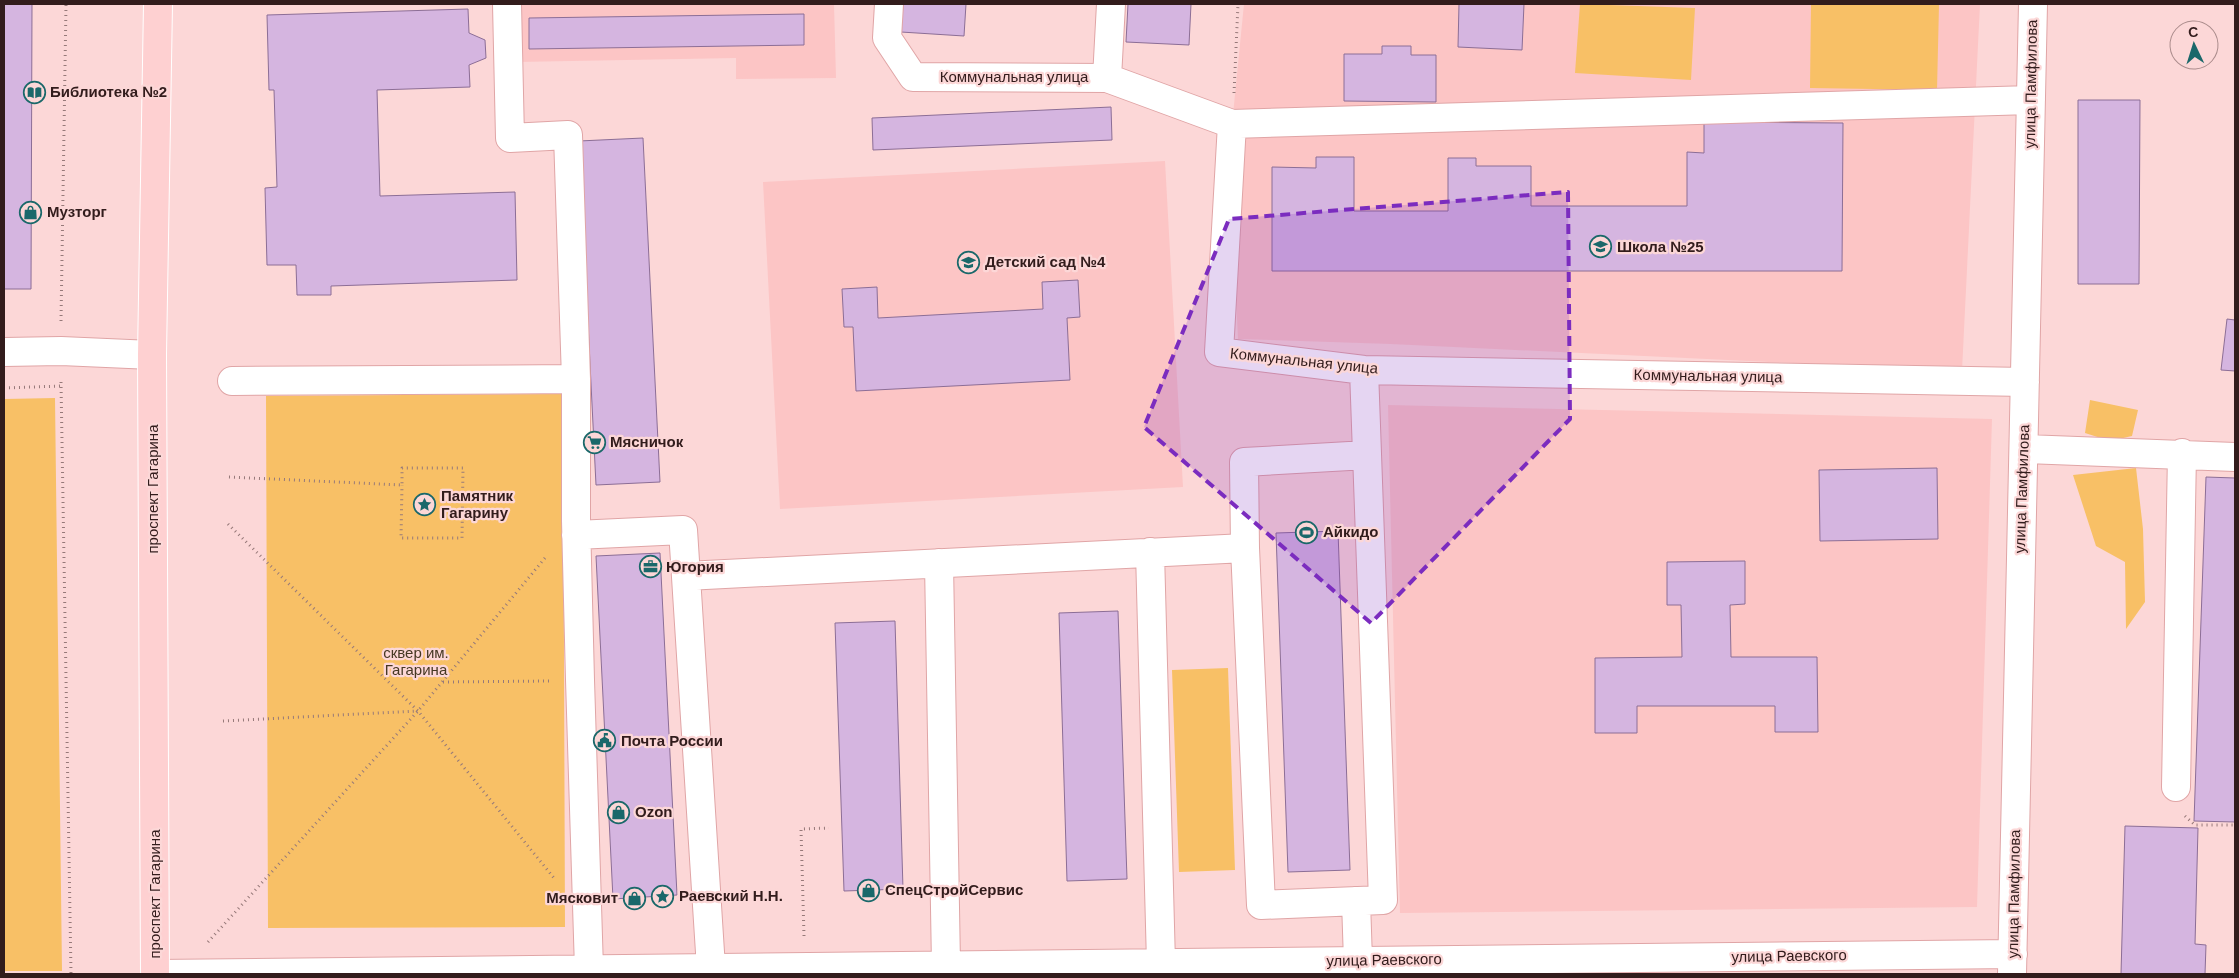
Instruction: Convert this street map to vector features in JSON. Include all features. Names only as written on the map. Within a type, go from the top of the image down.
[{"type":"main road","name":"проспект Гагарина","points":[[155,974],[152,355],[158,4]]},
{"type":"street","points":[[507,4],[510,138],[568,135],[576,379],[576,528],[589,969]]},
{"type":"street","name":"Коммунальная улица","points":[[889,4],[887,38],[913,77],[1107,78],[1232,124],[1219,352],[1364,370],[2025,382]]},
{"type":"street","points":[[1107,78],[1111,4]]},
{"type":"street","name":"улица Памфилова","points":[[2013,964],[2033,4]]},
{"type":"street","points":[[1232,124],[2031,100]]},
{"type":"street","points":[[4,352],[61,351],[152,355]]},
{"type":"street","points":[[1364,370],[1383,900],[1261,905],[1244,462],[1367,455]]},
{"type":"street","points":[[232,381],[576,379]]},
{"type":"street","points":[[2024,449],[2235,457]]},
{"type":"street","points":[[2176,787],[2182,454]]},
{"type":"street","points":[[576,528],[683,530],[711,968]]},
{"type":"street","points":[[686,576],[1246,548]]},
{"type":"street","points":[[1150,552],[1161,962]]},
{"type":"street","points":[[939,563],[946,965]]},
{"type":"street","points":[[1356,901],[1358,960]]},
{"type":"street","name":"улица Раевского","points":[[155,974],[946,965],[1052,969],[1161,962],[1358,960],[2013,964]]},
{"type":"path","points":[[66,4],[61,386],[72,974]]},
{"type":"path","points":[[1232,124],[1238,4]]},
{"type":"path","points":[[4,388],[61,386]]},
{"type":"path","points":[[402,468],[463,468],[462,538],[401,538],[402,485],[402,468]]},
{"type":"path","points":[[229,477],[402,485]]},
{"type":"path","points":[[228,524],[418,711],[588,917]]},
{"type":"path","points":[[206,944],[418,711],[576,528]]},
{"type":"path","points":[[443,682],[580,680]]},
{"type":"path","points":[[222,722],[418,711]]},
{"type":"path","points":[[2176,787],[2185,817],[2195,825],[2235,825]]},
{"type":"path","points":[[804,937],[801,829],[829,828]]},
{"type":"highlighted area","points":[[1568,192],[1570,419],[1371,623],[1144,427],[1229,219]]},
{"type":"shaded area","points":[[516,4],[834,4],[836,78],[736,79],[736,58],[517,62]]},
{"type":"shaded area","name":"Школа №25","points":[[1244,4],[1980,4],[1962,371],[1391,344],[1238,339],[1229,155]]},
{"type":"shaded area","name":"Детский сад №4","points":[[1165,161],[1183,487],[780,509],[763,182]]},
{"type":"shaded area","points":[[1388,405],[1992,419],[1977,907],[1400,913]]},
{"type":"green space","points":[[1580,4],[1695,8],[1691,80],[1575,73]]},
{"type":"green space","points":[[1811,4],[1939,5],[1937,90],[1810,88]]},
{"type":"green space","name":"сквер им. Гагарина","points":[[563,394],[565,927],[268,928],[266,396]]},
{"type":"green space","points":[[55,398],[62,971],[4,971],[4,399]]},
{"type":"green space","points":[[2090,400],[2138,410],[2132,436],[2110,441],[2085,433]]},
{"type":"green space","points":[[2136,468],[2143,529],[2145,602],[2126,629],[2125,562],[2096,546],[2073,475]]},
{"type":"green space","points":[[1228,668],[1235,870],[1179,872],[1172,670]]},
{"type":"building","points":[[4,4],[32,4],[31,289],[4,289]]},
{"type":"building","points":[[903,4],[966,4],[964,36],[901,32]]},
{"type":"building","points":[[1128,4],[1191,4],[1189,45],[1126,42]]},
{"type":"building","points":[[1459,4],[1524,4],[1522,50],[1458,47]]},
{"type":"building","points":[[468,9],[469,33],[485,40],[486,58],[469,65],[470,87],[377,90],[380,196],[515,192],[517,280],[331,286],[331,295],[297,295],[296,265],[267,265],[265,188],[277,187],[274,90],[269,90],[267,15]]},
{"type":"building","points":[[804,14],[804,45],[529,49],[529,18]]},
{"type":"building","points":[[1382,46],[1411,46],[1411,55],[1436,55],[1436,102],[1344,101],[1344,54],[1382,54]]},
{"type":"building","points":[[2078,100],[2140,100],[2139,284],[2078,284]]},
{"type":"building","points":[[1111,107],[1112,140],[873,150],[872,118]]},
{"type":"building","points":[[1704,122],[1843,123],[1842,271],[1272,271],[1272,167],[1316,168],[1316,157],[1354,157],[1354,211],[1448,211],[1448,158],[1476,158],[1476,166],[1531,166],[1531,206],[1687,206],[1687,152],[1704,153]]},
{"type":"building","points":[[643,138],[660,482],[596,485],[579,141]]},
{"type":"building","points":[[1078,280],[1080,317],[1067,318],[1070,380],[856,391],[853,327],[844,327],[842,289],[877,287],[878,318],[1043,309],[1042,282]]},
{"type":"building","points":[[2227,319],[2235,320],[2235,371],[2221,370]]},
{"type":"building","points":[[1937,468],[1938,539],[1820,541],[1819,470]]},
{"type":"building","points":[[2206,477],[2235,478],[2235,822],[2194,821]]},
{"type":"building","points":[[1338,531],[1350,870],[1288,872],[1276,533]]},
{"type":"building","points":[[660,553],[677,895],[613,899],[596,556]]},
{"type":"building","points":[[1745,561],[1745,604],[1730,605],[1731,657],[1817,657],[1818,732],[1775,732],[1775,706],[1637,706],[1637,733],[1595,733],[1595,658],[1682,657],[1681,605],[1667,605],[1667,562]]},
{"type":"building","points":[[1118,611],[1127,879],[1067,881],[1059,613]]},
{"type":"building","points":[[895,621],[903,889],[844,891],[835,623]]},
{"type":"building","points":[[2125,826],[2198,828],[2195,944],[2206,945],[2205,974],[2121,974]]},
{"type":"place","name":"Библиотека №2","points":[[34,92]]},
{"type":"place","name":"Музторг","points":[[31,212]]},
{"type":"place","name":"Школа №25","points":[[1601,247]]},
{"type":"place","name":"Детский сад №4","points":[[969,262]]},
{"type":"place","name":"Мясничок","points":[[594,442]]},
{"type":"place","name":"Памятник Гагарину","points":[[425,505]]},
{"type":"place","name":"Айкидо","points":[[1307,532]]},
{"type":"place","name":"Югория","points":[[650,567]]},
{"type":"place","name":"Почта России","points":[[605,741]]},
{"type":"place","name":"Ozon","points":[[619,812]]},
{"type":"place","name":"СпецСтройСервис","points":[[869,890]]},
{"type":"place","name":"Раевский Н.Н.","points":[[663,896]]},
{"type":"place","name":"Мясковит","points":[[634,898]]}]
